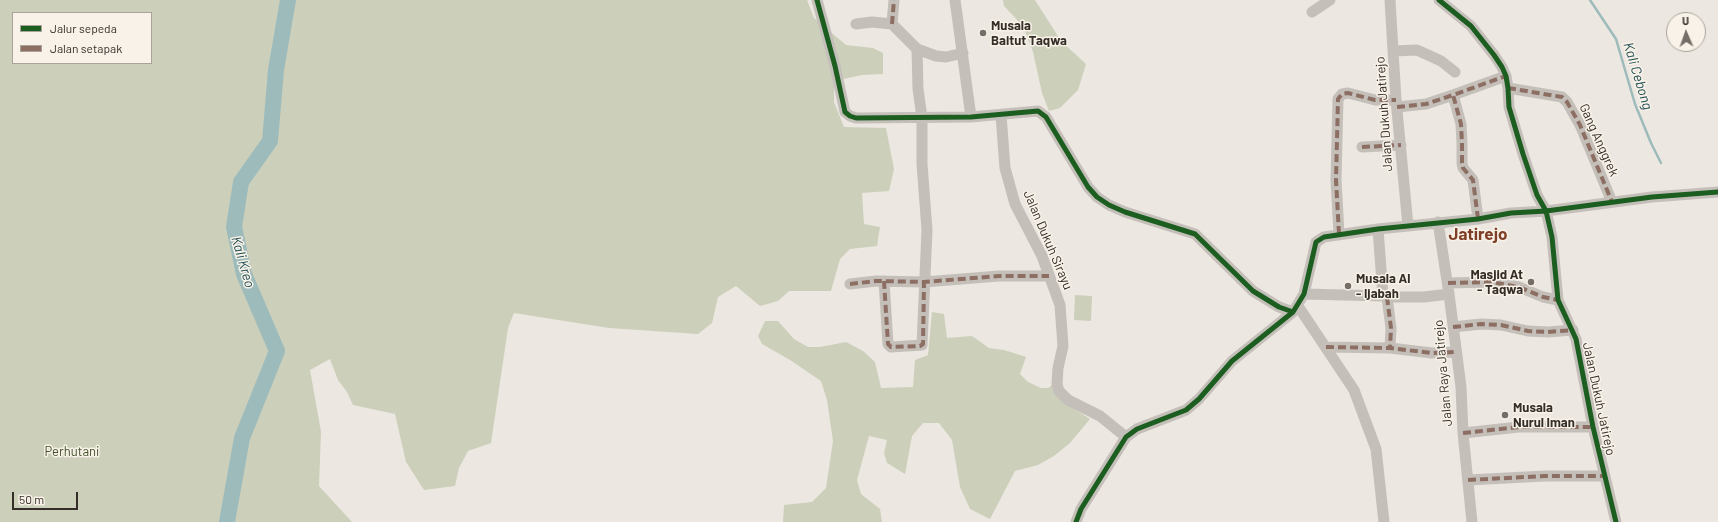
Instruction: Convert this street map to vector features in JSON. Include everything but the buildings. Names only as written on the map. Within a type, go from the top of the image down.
[{"type":"street","points":[[817,0],[835,66],[845,112],[850,116],[856,118],[971,117],[1038,111],[1043,114],[1088,188],[1097,197],[1109,205],[1125,212],[1195,234],[1253,291],[1279,306],[1296,309],[1326,347],[1354,390],[1376,448],[1384,522]]},
{"type":"street","points":[[892,24],[894,0]]},
{"type":"street","points":[[955,0],[971,117]]},
{"type":"street","points":[[1312,12],[1330,0]]},
{"type":"street","name":"Jalan Dukuh Jatirejo","points":[[1390,0],[1408,226]]},
{"type":"street","name":"Jalan Dukuh Jatirejo","points":[[1439,0],[1471,26],[1498,61],[1506,76],[1509,107],[1537,195],[1546,211],[1552,237],[1558,300],[1573,330],[1586,386],[1593,427],[1616,522]]},
{"type":"street","points":[[856,24],[872,22],[892,24],[917,49],[936,56],[946,57],[963,53]]},
{"type":"street","points":[[884,281],[888,344],[891,347],[920,346],[923,344],[927,230],[922,164],[922,118],[918,89],[917,49]]},
{"type":"street","points":[[1394,51],[1418,50],[1441,61],[1456,72]]},
{"type":"street","points":[[1339,234],[1336,180],[1338,99],[1342,94],[1348,93],[1375,100],[1397,103],[1426,104],[1506,76]]},
{"type":"street","name":"Gang Anggrek","points":[[1508,88],[1562,97],[1567,102],[1580,125],[1612,202]]},
{"type":"street","points":[[1453,95],[1461,124],[1463,168],[1473,180],[1478,219]]},
{"type":"street","name":"Jalan Dukuh Sirayu","points":[[1001,114],[1005,168],[1015,204],[1042,256],[1060,304],[1063,346],[1058,368],[1057,384],[1059,391],[1068,400],[1100,416],[1126,437]]},
{"type":"street","points":[[1362,146],[1401,145]]},
{"type":"street","points":[[1076,522],[1081,509],[1126,437],[1136,429],[1186,410],[1199,398],[1232,361],[1296,309],[1304,294],[1316,242],[1324,237],[1378,229],[1478,219],[1511,213],[1546,211],[1656,197],[1718,192]]},
{"type":"street","name":"Jalan Raya Jatirejo","points":[[1438,222],[1461,387],[1463,433],[1472,522]]},
{"type":"street","points":[[1378,229],[1385,296],[1391,328],[1390,348]]},
{"type":"street","points":[[850,284],[884,281],[924,282],[999,276],[1049,276]]},
{"type":"street","points":[[1304,294],[1424,297],[1448,289],[1491,282],[1519,287],[1544,297],[1558,300]]},
{"type":"street","name":"Jalan Dukuh Jatirejo","points":[[1453,327],[1481,324],[1501,325],[1528,331],[1548,332],[1573,330]]},
{"type":"street","points":[[1326,347],[1390,348],[1432,353],[1456,352]]},
{"type":"street","name":"Jalan Dukuh Jatirejo","points":[[1463,433],[1519,427],[1593,427]]},
{"type":"street","points":[[1468,480],[1546,476],[1605,476]]},
{"type":"green space","name":"Perhutani","points":[[0,0],[807,0],[814,18],[846,45],[873,48],[883,53],[883,74],[862,75],[834,81],[834,102],[844,127],[886,128],[894,169],[889,191],[862,193],[864,224],[880,227],[877,246],[850,249],[840,259],[831,291],[789,291],[778,301],[760,306],[736,286],[718,297],[712,323],[698,334],[609,328],[514,313],[508,328],[491,443],[468,451],[459,468],[455,486],[424,490],[406,462],[395,414],[353,405],[347,392],[338,380],[330,359],[310,370],[321,432],[319,486],[352,522],[0,522]]},
{"type":"green space","points":[[1003,0],[1035,0],[1061,41],[1086,64],[1078,90],[1060,108],[1049,111],[1042,93],[1033,52],[1025,31],[1021,24],[1004,6]]},
{"type":"green space","points":[[1075,295],[1092,296],[1091,321],[1074,320]]},
{"type":"green space","points":[[932,312],[944,314],[947,338],[972,336],[989,348],[1004,350],[1026,357],[1020,374],[1028,382],[1041,388],[1048,388],[1055,383],[1068,405],[1090,419],[1070,443],[1054,456],[1038,465],[1015,471],[990,519],[970,509],[960,487],[952,440],[939,423],[923,423],[912,436],[905,474],[887,463],[884,453],[887,440],[869,436],[857,480],[861,494],[880,509],[882,522],[783,522],[784,505],[812,502],[826,488],[833,441],[827,400],[821,381],[790,360],[762,344],[758,336],[765,321],[778,321],[794,339],[808,347],[820,347],[846,342],[863,351],[875,362],[881,388],[913,387],[915,360],[928,355]]},
{"type":"waterway","name":"Kali Kreo","points":[[227,522],[242,438],[277,351],[244,274],[234,227],[241,182],[270,141],[276,70],[288,0]]},
{"type":"waterway","name":"Kali Cebong","points":[[1590,0],[1616,39],[1635,104],[1661,163]]},
{"type":"marked path","points":[[892,24],[894,0]]},
{"type":"marked path","points":[[1478,219],[1473,180],[1463,168],[1461,124],[1453,95],[1506,76]]},
{"type":"marked path","points":[[1508,88],[1562,97],[1567,102],[1580,125],[1612,202]]},
{"type":"marked path","points":[[1339,234],[1336,180],[1338,99],[1342,94],[1348,93],[1375,100],[1396,100]]},
{"type":"marked path","points":[[1397,107],[1426,104],[1453,95]]},
{"type":"marked path","points":[[1362,147],[1401,145]]},
{"type":"marked path","points":[[850,284],[876,281],[924,282],[999,276],[1049,276]]},
{"type":"marked path","points":[[884,281],[888,344],[891,347],[920,346],[923,344],[924,282]]},
{"type":"marked path","points":[[1448,283],[1491,282],[1519,287],[1543,297],[1558,300]]},
{"type":"marked path","points":[[1387,297],[1391,328],[1390,348]]},
{"type":"marked path","points":[[1453,327],[1481,324],[1501,325],[1528,331],[1548,332],[1573,330]]},
{"type":"marked path","points":[[1326,347],[1390,348],[1432,353],[1456,352]]},
{"type":"marked path","points":[[1463,433],[1519,427],[1593,427]]},
{"type":"marked path","points":[[1468,480],[1545,476],[1605,476]]},
{"type":"cycle path","points":[[817,0],[835,66],[845,112],[850,116],[856,118],[971,117],[1038,111],[1046,117],[1088,187],[1097,197],[1109,205],[1125,212],[1195,234],[1253,291],[1279,307],[1293,312]]},
{"type":"cycle path","points":[[1439,0],[1471,26],[1494,55],[1506,76],[1509,107],[1537,195],[1546,211],[1552,237],[1558,300],[1576,339],[1593,427],[1616,522]]},
{"type":"cycle path","points":[[1076,522],[1081,509],[1126,437],[1137,429],[1186,410],[1199,399],[1232,361],[1293,312],[1304,294],[1316,242],[1324,237],[1378,229],[1478,219],[1511,213],[1546,211],[1652,197],[1718,192]]},
{"type":"place","name":"Musala Baitut Taqwa","points":[[983,33]]},
{"type":"place","name":"Masjid At - Taqwa","points":[[1531,282]]},
{"type":"place","name":"Musala Al - Ijabah","points":[[1348,286]]},
{"type":"place","name":"Musala Nurul Iman","points":[[1505,415]]},
{"type":"district","name":"Jatirejo","points":[[1478,234]]}]
